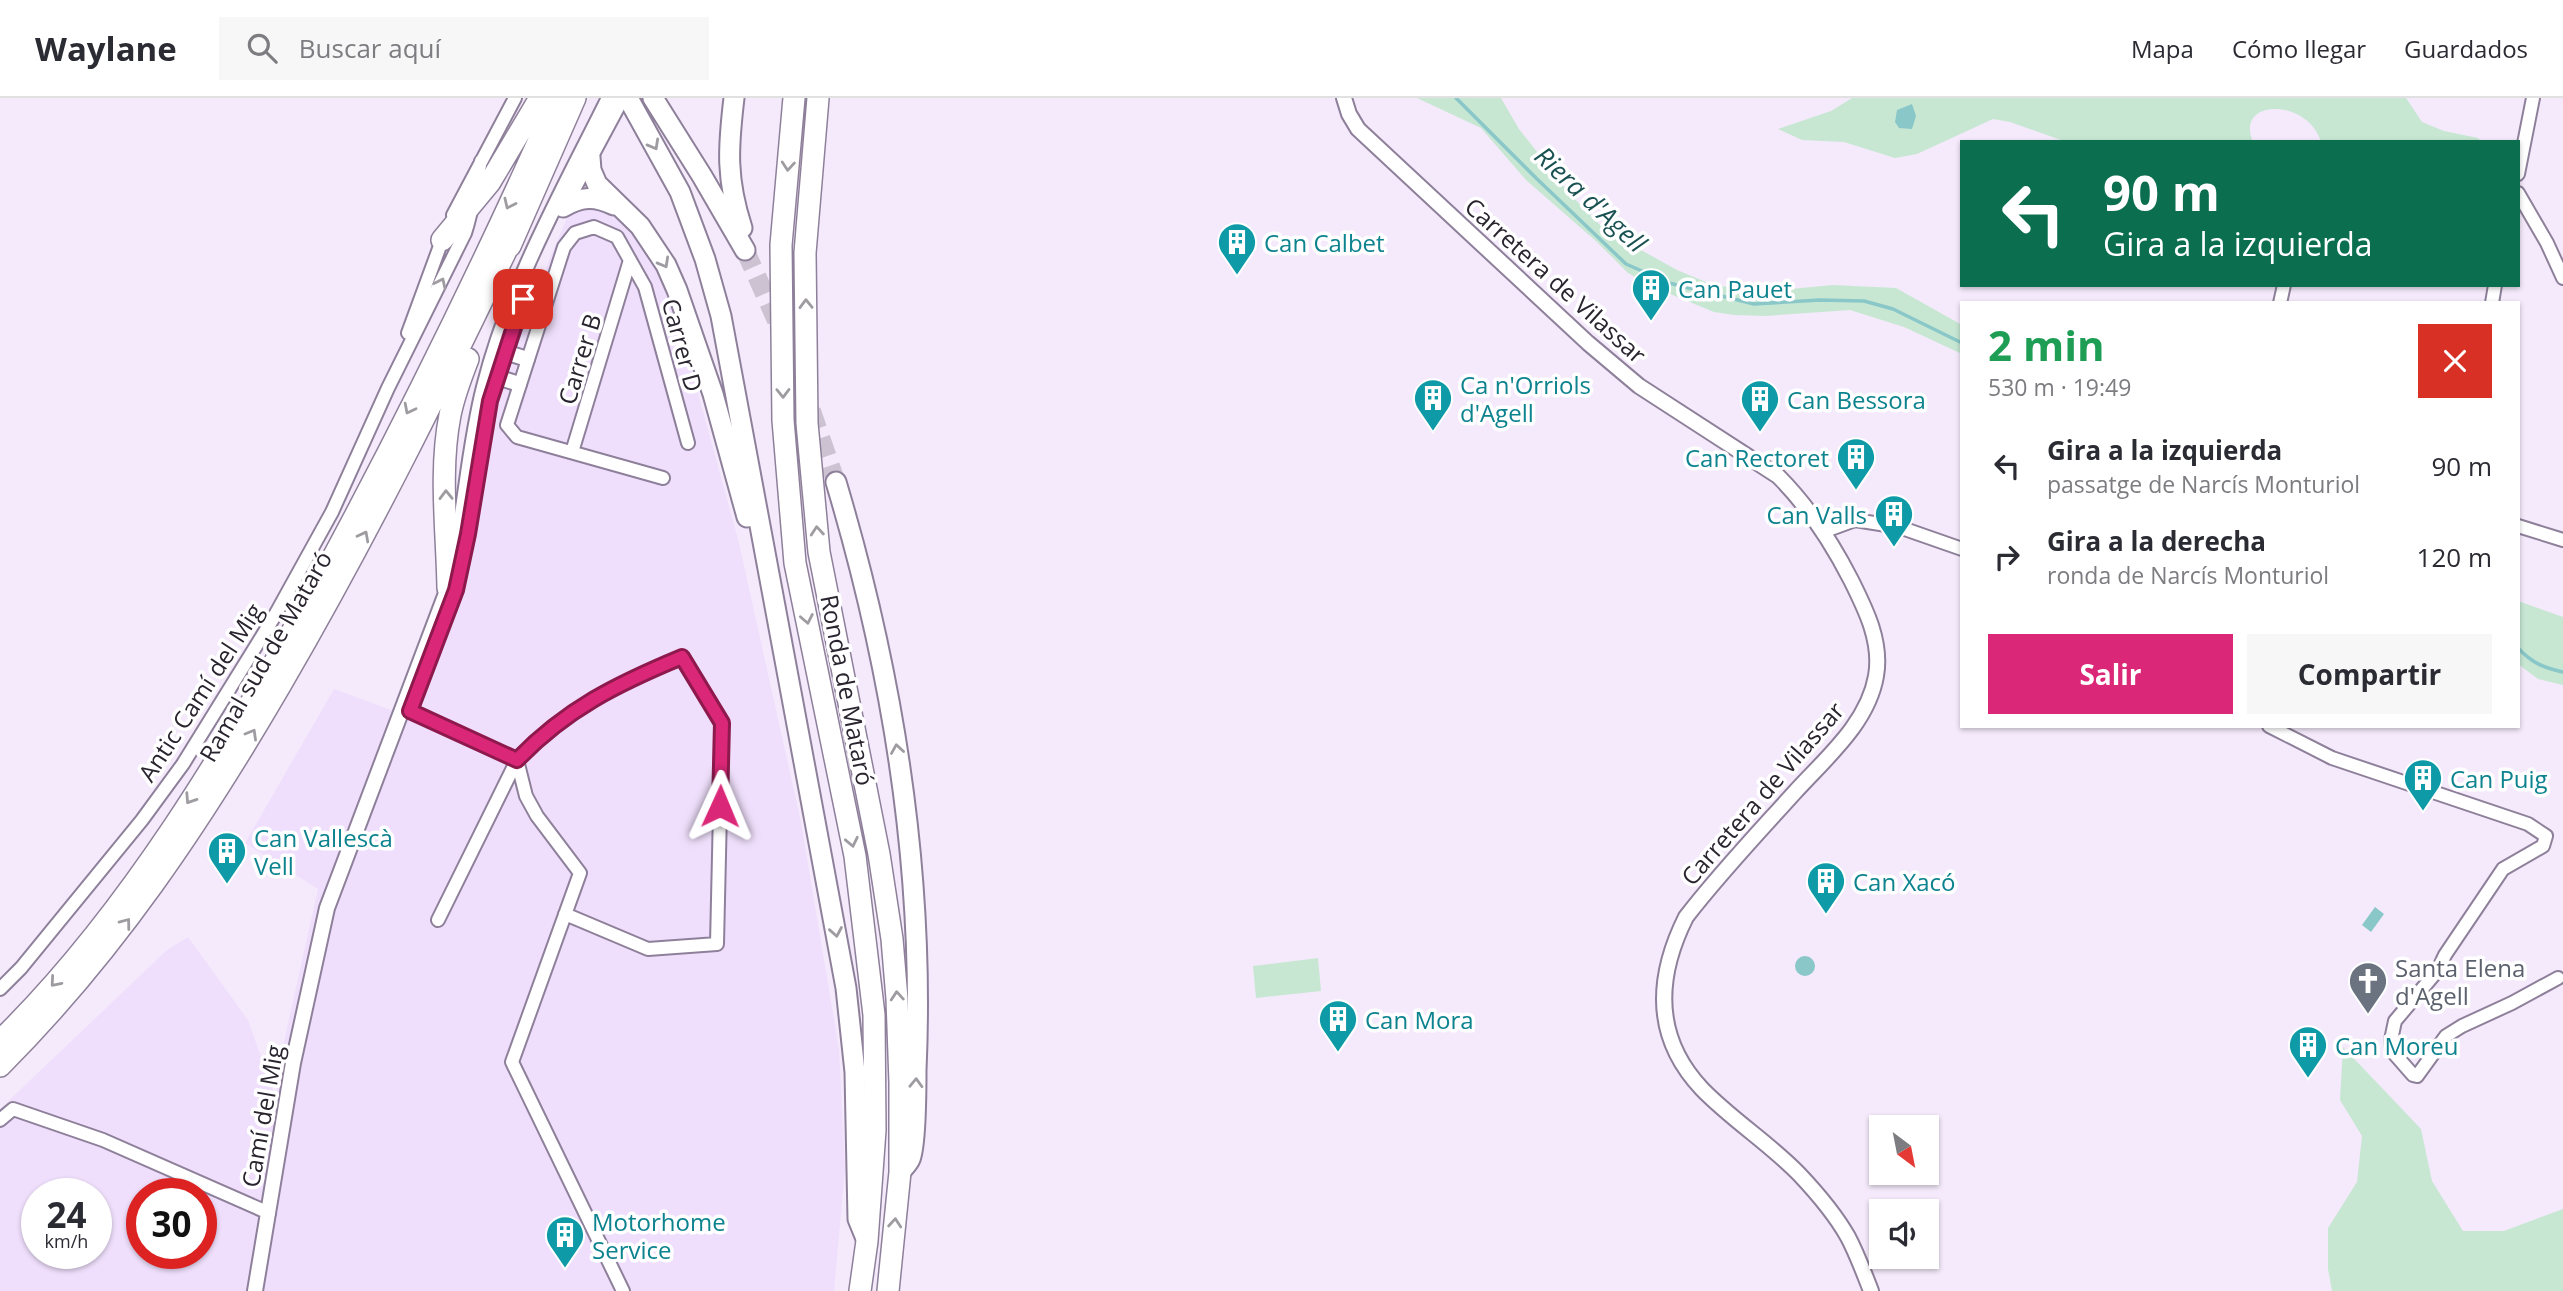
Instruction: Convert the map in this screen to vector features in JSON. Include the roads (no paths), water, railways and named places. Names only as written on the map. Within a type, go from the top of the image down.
[{"type":"highway","points":[[442,240],[495,175],[540,98]]},
{"type":"highway","points":[[0,1041],[82,951],[113,911],[232,735],[359,510],[460,309],[558,98]]},
{"type":"highway","points":[[448,587],[446,473],[450,415],[458,385],[497,288],[514,234],[575,98]]},
{"type":"highway","points":[[628,98],[680,191],[705,259],[721,316],[846,988],[856,1098],[858,1219],[867,1241]]},
{"type":"highway","points":[[653,98],[745,250],[744,235],[732,198],[728,167],[734,98]]},
{"type":"highway","name":"Ronda de Mataró","points":[[794,98],[781,245],[783,420],[795,563],[855,856],[874,1015],[875,1130],[867,1241],[860,1291]]},
{"type":"highway","name":"Ronda de Mataró","points":[[818,98],[805,253],[807,423],[819,552],[879,854],[892,939],[900,1083],[900,1172],[888,1291]]},
{"type":"highway","points":[[590,157],[597,184],[640,226],[677,290],[713,394],[766,584],[773,594]]},
{"type":"highway","points":[[564,208],[589,197],[600,198],[623,209]]},
{"type":"highway","name":"Ramal sud de Mataró","points":[[0,1066],[56,1008],[127,922],[173,859],[247,742],[379,508],[439,391],[514,234]]},
{"type":"highway","points":[[836,482],[874,629],[895,740],[912,871],[919,1017],[911,1158],[900,1172]]},
{"type":"street","name":"Antic Camí del Mig","points":[[388,387],[442,240],[515,98]]},
{"type":"street","name":"Camí del Mig","points":[[319,950],[410,711],[447,602],[472,446],[495,348],[530,258],[563,185],[609,98]]},
{"type":"street","name":"Camí del Mig","points":[[255,1291],[293,1063],[335,881],[456,590],[484,432],[497,377],[543,246],[622,98]]},
{"type":"street","name":"Carretera de Vilassar","points":[[1344,98],[1358,129],[1588,342],[1658,399],[1777,476],[1825,531],[1872,627],[1877,651],[1877,674],[1871,697],[1860,718],[1686,917],[1674,941],[1666,967],[1663,995],[1666,1020],[1674,1045],[1686,1068],[1702,1089],[1797,1172],[1824,1203],[1847,1237],[1871,1291]]},
{"type":"street","points":[[2520,164],[2533,98]]},
{"type":"street","name":"Antic Camí del Mig","points":[[0,989],[21,968],[61,915],[142,820],[183,764],[274,617],[332,512],[388,387],[465,233],[481,161]]},
{"type":"street","points":[[2520,196],[2547,243],[2563,278]]},
{"type":"street","name":"Carrer D","points":[[572,452],[517,437],[507,425],[564,247],[575,233],[594,227],[617,237],[645,287],[688,443]]},
{"type":"street","name":"Camí del Mig","points":[[505,352],[501,348],[528,272],[530,258]]},
{"type":"street","name":"Carrer B","points":[[572,452],[630,260]]},
{"type":"street","points":[[626,279],[641,279]]},
{"type":"street","points":[[505,352],[527,359]]},
{"type":"street","name":"Camí del Mig","points":[[472,446],[491,383],[497,377]]},
{"type":"street","points":[[497,377],[519,384]]},
{"type":"street","points":[[572,452],[663,478]]},
{"type":"street","points":[[1825,531],[1855,520],[1899,527],[1960,548]]},
{"type":"street","points":[[2520,527],[2563,540]]},
{"type":"street","points":[[438,920],[517,760],[571,713],[623,681],[682,657],[722,723],[717,944],[649,949],[565,914]]},
{"type":"street","name":"Camí del Mig","points":[[364,806],[377,783],[403,717],[410,711]]},
{"type":"street","points":[[410,711],[517,760]]},
{"type":"street","points":[[2273,728],[2332,758],[2528,824],[2546,836],[2543,846],[2503,869],[2445,955],[2438,970],[2395,1021],[2392,1051],[2413,1075],[2417,1076],[2446,1036],[2558,978]]},
{"type":"street","points":[[517,760],[526,796],[537,816],[580,873],[512,1062],[623,1291]]},
{"type":"street","points":[[0,1120],[13,1109],[103,1140],[269,1213]]},
{"type":"waterway","name":"Riera d'Agell","points":[[1456,98],[1626,264],[1669,283],[1754,304],[1820,300],[1864,301],[1893,309],[1960,342]]},
{"type":"waterway","name":"Riera d'Agell","points":[[2520,650],[2539,664],[2563,672]]},
{"type":"tunnel","points":[[745,250],[792,355],[836,482]]},
{"type":"place","name":"Can Calbet","points":[[1237,276]]},
{"type":"place","name":"Can Pauet","points":[[1651,322]]},
{"type":"place","name":"Ca n'Orriols d'Agell","points":[[1433,432]]},
{"type":"place","name":"Can Bessora","points":[[1760,433]]},
{"type":"place","name":"Can Rectoret","points":[[1856,491]]},
{"type":"place","name":"Can Valls","points":[[1894,548]]},
{"type":"place","name":"Can Puig","points":[[2423,812]]},
{"type":"place","name":"Can Vallescà Vell","points":[[227,885]]},
{"type":"place","name":"Can Xacó","points":[[1826,915]]},
{"type":"place","name":"Santa Elena d'Agell","points":[[2368,1015]]},
{"type":"place","name":"Can Mora","points":[[1338,1053]]},
{"type":"place","name":"Can Moreu","points":[[2308,1079]]},
{"type":"place","name":"Motorhome Service","points":[[565,1269]]}]
